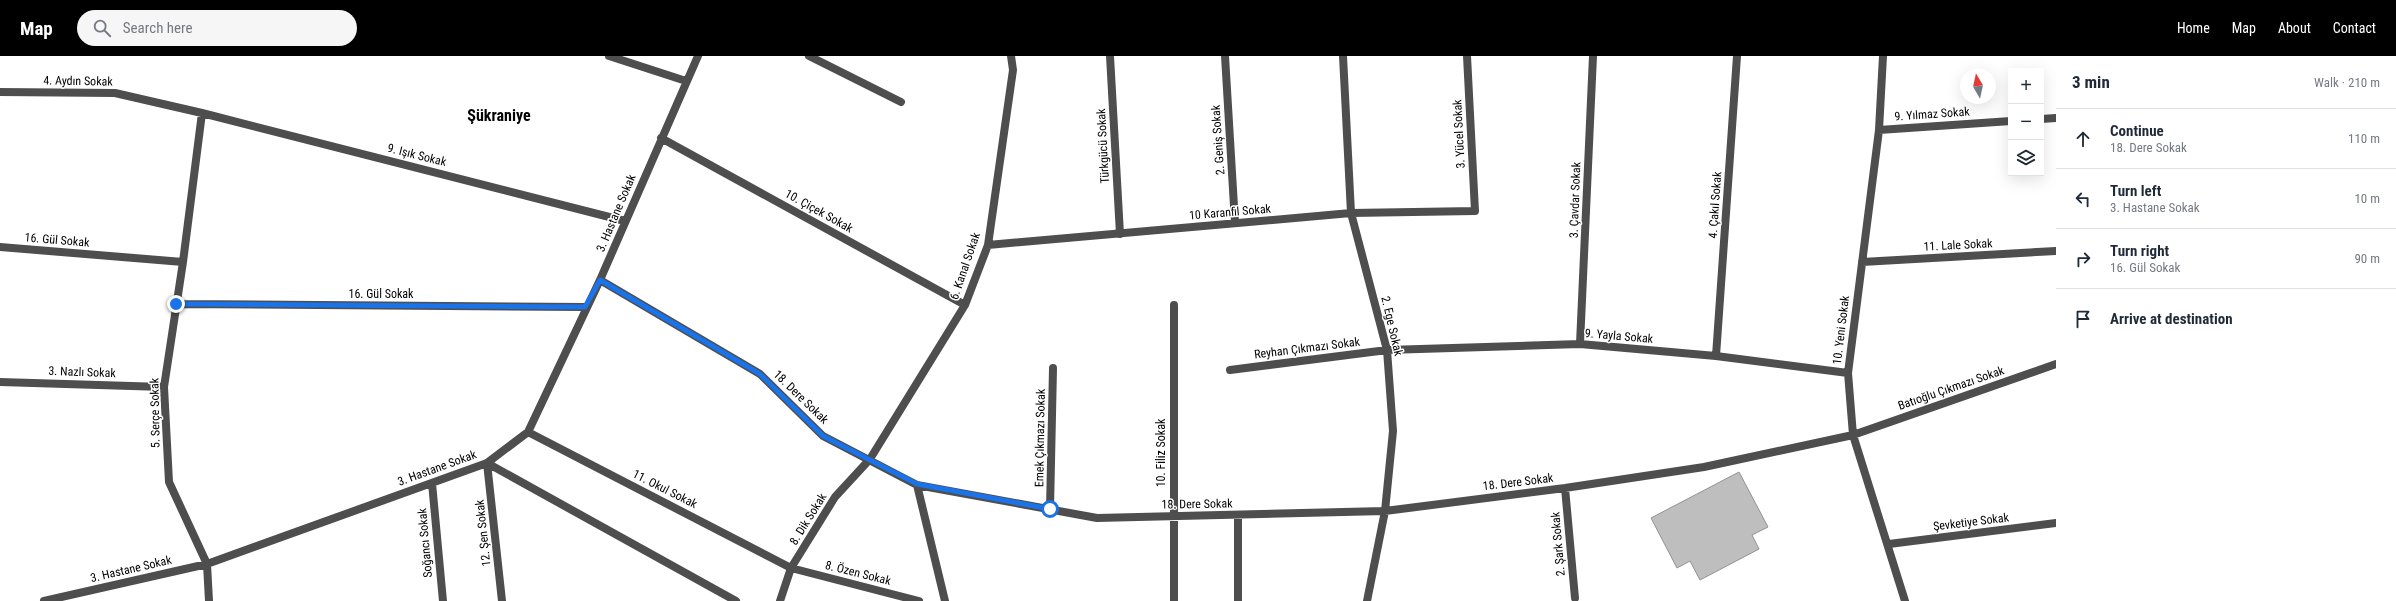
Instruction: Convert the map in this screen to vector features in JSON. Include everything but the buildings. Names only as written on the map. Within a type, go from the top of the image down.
[{"type":"street","points":[[609,56],[686,81]]},
{"type":"street","name":"3. Hastane Sokak","points":[[44,601],[207,564],[487,463],[528,432],[585,307],[600,280],[698,56]]},
{"type":"street","points":[[808,56],[901,102]]},
{"type":"street","name":"6. Kanal Sokak","points":[[870,459],[965,305],[988,245],[1013,70],[1011,56]]},
{"type":"street","name":"Türkgücü Sokak","points":[[1110,56],[1120,234]]},
{"type":"street","name":"2. Geniş Sokak","points":[[1225,56],[1236,223]]},
{"type":"street","name":"2. Ege Sokak","points":[[1343,56],[1350,213],[1387,350],[1394,431],[1385,511],[1367,601]]},
{"type":"street","name":"3. Yücel Sokak","points":[[1467,56],[1475,211]]},
{"type":"street","name":"3. Çavdar Sokak","points":[[1580,344],[1593,56]]},
{"type":"street","name":"4. Çakıl Sokak","points":[[1716,356],[1737,56]]},
{"type":"street","name":"10. Yeni Sokak","points":[[1883,56],[1879,130],[1848,373],[1853,435],[1889,544],[1905,601]]},
{"type":"street","name":"4. Aydın Sokak","points":[[0,92],[115,93],[202,113]]},
{"type":"street","name":"9. Işık Sokak","points":[[202,113],[625,221]]},
{"type":"street","name":"5. Serçe Sokak","points":[[202,113],[183,262],[164,387],[169,482],[207,564]]},
{"type":"street","points":[[2044,119],[2056,118]]},
{"type":"street","name":"9. Yılmaz Sokak","points":[[1879,130],[2008,121]]},
{"type":"street","name":"10. Çiçek Sokak","points":[[661,138],[965,305]]},
{"type":"street","name":"10 Karanfil Sokak","points":[[988,245],[1350,213],[1475,211]]},
{"type":"street","name":"16. Gül Sokak","points":[[0,247],[183,262]]},
{"type":"street","name":"11. Lale Sokak","points":[[1862,262],[2056,251]]},
{"type":"street","name":"18. Dere Sokak","points":[[600,280],[760,374],[823,436],[917,484],[1097,518],[1385,511],[1565,488],[1704,467],[1853,435]]},
{"type":"street","name":"16. Gül Sokak","points":[[176,304],[585,307]]},
{"type":"street","name":"10. Filiz Sokak","points":[[1174,305],[1174,601]]},
{"type":"street","name":"9. Yayla Sokak","points":[[1387,350],[1580,344],[1716,356],[1848,373]]},
{"type":"street","name":"Reyhan Çıkmazı Sokak","points":[[1230,370],[1387,350]]},
{"type":"street","name":"Batıoğlu Çıkmazı Sokak","points":[[1853,435],[2056,364]]},
{"type":"street","name":"Emek Çıkmazı Sokak","points":[[1050,509],[1053,368]]},
{"type":"street","name":"3. Nazlı Sokak","points":[[0,382],[164,387]]},
{"type":"street","name":"11. Okul Sokak","points":[[528,432],[791,568]]},
{"type":"street","name":"8. Dik Sokak","points":[[780,601],[791,568],[835,497],[870,459]]},
{"type":"street","points":[[487,463],[736,601]]},
{"type":"street","name":"12. Şen Sokak","points":[[487,463],[502,601]]},
{"type":"street","name":"Soğancı Sokak","points":[[432,483],[442,601]]},
{"type":"street","points":[[917,484],[945,601]]},
{"type":"street","name":"2. Şark Sokak","points":[[1565,488],[1575,598]]},
{"type":"street","points":[[1238,515],[1238,601]]},
{"type":"street","name":"Şevketiye Sokak","points":[[1889,544],[2056,523]]},
{"type":"street","points":[[207,564],[209,601]]},
{"type":"street","name":"8. Özen Sokak","points":[[791,568],[919,601]]},
{"type":"district","name":"Şükraniye","points":[[499,115]]},
{"type":"route","points":[[176,304],[585,307],[600,280],[760,374],[823,436],[917,484],[1050,509]]}]
